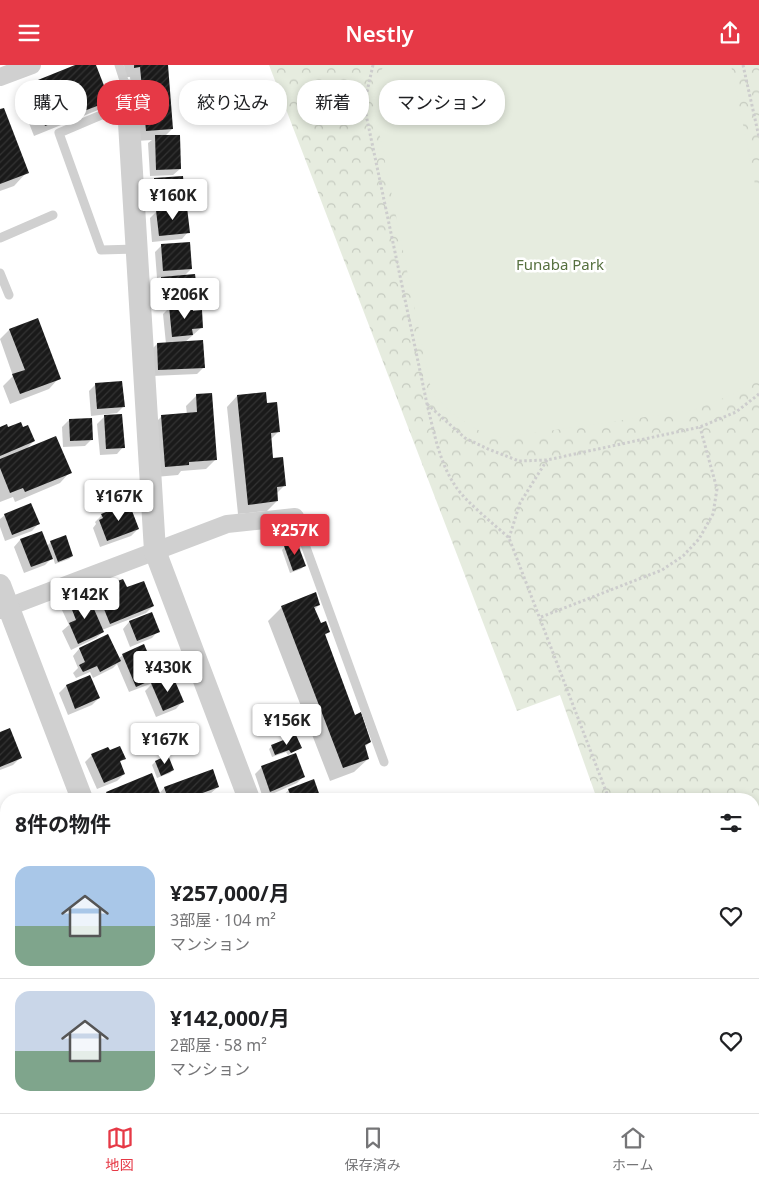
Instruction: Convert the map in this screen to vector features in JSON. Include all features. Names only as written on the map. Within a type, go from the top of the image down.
[{"type":"street","points":[[0,77],[32,65]]},
{"type":"street","points":[[129,125],[155,551],[247,793]]},
{"type":"street","points":[[4,608],[227,524],[295,517]]},
{"type":"street","points":[[0,585],[4,608],[80,793]]},
{"type":"lane","points":[[119,65],[123,80]]},
{"type":"lane","points":[[97,113],[59,133],[101,250],[136,249]]},
{"type":"lane","points":[[0,238],[53,215]]},
{"type":"lane","points":[[0,273],[9,295]]},
{"type":"lane","points":[[295,517],[384,762]]},
{"type":"path","points":[[373,65],[364,105],[439,453],[456,487],[483,515],[509,537],[607,793]]},
{"type":"path","points":[[743,65],[759,137]]},
{"type":"path","points":[[427,403],[465,438],[519,461],[547,460],[700,427],[736,412],[759,394]]},
{"type":"path","points":[[541,617],[662,570],[684,556],[699,539],[713,515],[717,489],[700,427]]},
{"type":"path","points":[[509,537],[520,503],[547,460]]},
{"type":"green space","name":"Funaba Park","points":[[269,65],[759,65],[759,793],[595,793],[560,695],[517,711],[287,112],[287,80],[275,80]]},
{"type":"green space","points":[[384,65],[731,65],[759,204],[759,366],[736,393],[694,410],[493,439],[457,417],[432,394],[371,92]]},
{"type":"building","points":[[75,65],[96,65],[102,80],[97,80],[97,106],[87,110],[87,80],[38,80]]},
{"type":"building","points":[[134,65],[168,65],[173,129],[146,131],[145,125],[169,125],[169,80],[141,80],[140,67],[134,68]]},
{"type":"building","points":[[4,108],[29,173],[0,184],[0,109]]},
{"type":"building","points":[[155,135],[180,135],[181,169],[156,170]]},
{"type":"building","points":[[183,176],[185,201],[156,203],[154,178]]},
{"type":"building","points":[[187,207],[190,233],[159,236],[156,210]]},
{"type":"building","points":[[190,242],[192,269],[163,271],[161,244]]},
{"type":"building","points":[[195,274],[198,299],[163,301],[161,277]]},
{"type":"building","points":[[192,304],[193,311],[202,310],[203,328],[192,329],[193,335],[172,337],[169,306]]},
{"type":"building","points":[[38,318],[61,379],[20,394],[12,374],[25,370],[9,329]]},
{"type":"building","points":[[203,340],[205,368],[158,370],[157,343]]},
{"type":"building","points":[[122,381],[125,407],[97,409],[95,383]]},
{"type":"building","points":[[266,392],[267,403],[277,402],[280,432],[271,433],[273,458],[283,457],[286,486],[277,487],[278,501],[248,505],[237,395]]},
{"type":"building","points":[[212,393],[217,460],[189,462],[189,465],[165,467],[161,415],[197,412],[196,394]]},
{"type":"building","points":[[122,414],[125,448],[106,449],[104,415]]},
{"type":"building","points":[[92,418],[93,440],[70,441],[69,419]]},
{"type":"building","points":[[21,422],[23,427],[28,425],[35,441],[0,456],[0,427],[7,424],[8,427]]},
{"type":"building","points":[[56,436],[72,473],[25,492],[23,488],[10,493],[0,468],[0,459]]},
{"type":"building","points":[[31,503],[40,524],[12,535],[4,514]]},
{"type":"building","points":[[129,503],[139,529],[107,541],[99,520],[103,518],[101,514]]},
{"type":"building","points":[[42,531],[53,559],[31,567],[20,539]]},
{"type":"building","points":[[66,535],[73,556],[58,562],[50,541]]},
{"type":"building","points":[[297,542],[306,566],[293,571],[284,546]]},
{"type":"building","points":[[123,579],[127,587],[144,581],[154,606],[110,624],[96,589]]},
{"type":"building","points":[[316,592],[320,605],[314,607],[321,623],[326,621],[330,632],[325,634],[355,715],[361,712],[371,742],[365,745],[369,759],[343,768],[281,606]]},
{"type":"building","points":[[87,593],[104,632],[78,644],[69,623],[76,620],[69,602]]},
{"type":"building","points":[[152,612],[160,632],[137,641],[129,621]]},
{"type":"building","points":[[108,634],[121,661],[100,672],[97,666],[83,672],[79,665],[85,662],[79,648]]},
{"type":"building","points":[[144,644],[158,677],[136,687],[122,654]]},
{"type":"building","points":[[172,674],[184,702],[163,711],[151,683]]},
{"type":"building","points":[[90,675],[100,698],[75,709],[66,685]]},
{"type":"building","points":[[10,728],[22,758],[0,767],[0,732]]},
{"type":"building","points":[[296,735],[302,748],[291,753],[289,750],[275,755],[271,745]]},
{"type":"building","points":[[120,746],[126,759],[120,761],[125,774],[104,783],[91,754],[108,747],[110,750]]},
{"type":"building","points":[[296,753],[305,777],[270,792],[261,766]]},
{"type":"building","points":[[168,755],[174,770],[161,776],[155,761]]},
{"type":"building","points":[[213,769],[219,787],[202,793],[166,793],[164,787]]},
{"type":"building","points":[[152,773],[160,793],[106,793]]},
{"type":"building","points":[[314,779],[319,793],[290,793],[288,789]]}]
